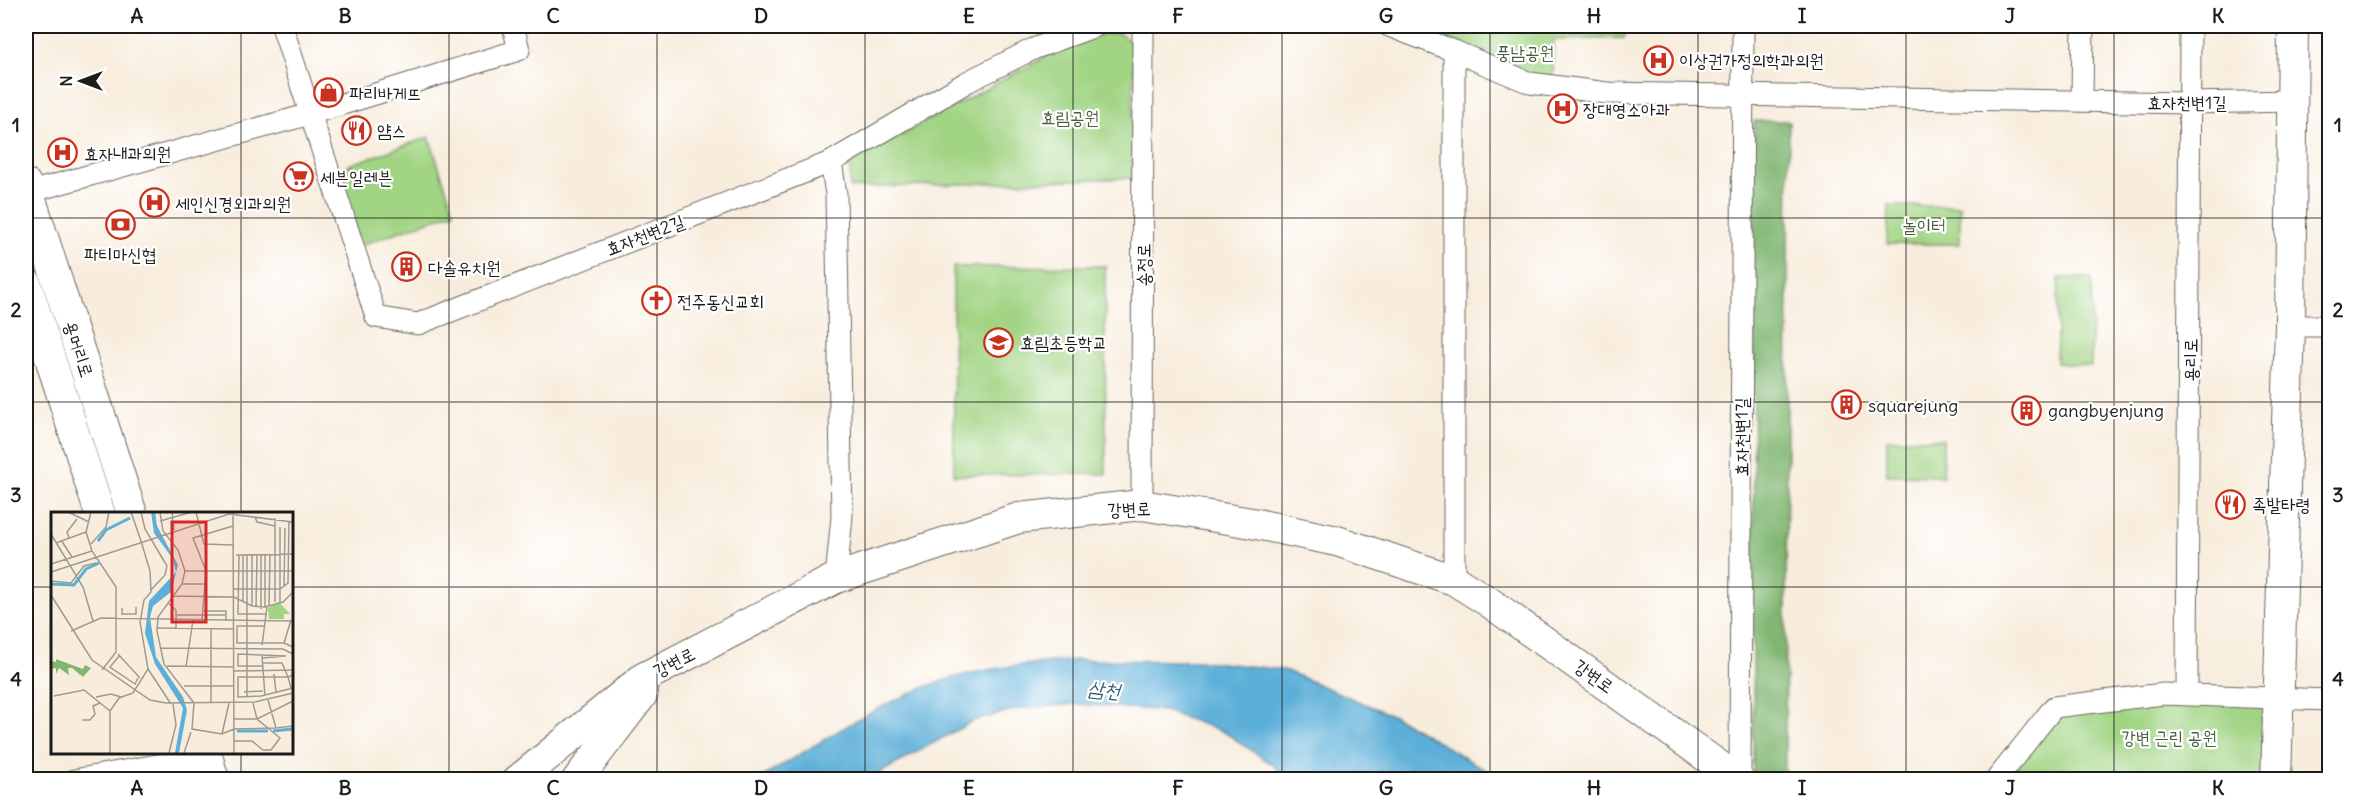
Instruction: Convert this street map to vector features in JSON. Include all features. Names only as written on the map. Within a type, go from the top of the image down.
[{"type":"street","name":"효자천변2길","points":[[282,26],[376,316],[418,324],[831,162],[967,82],[1033,49],[1096,26]]},
{"type":"street","points":[[27,190],[310,114],[519,50],[513,26]]},
{"type":"street","name":"송정로","points":[[1142,505],[1143,26]]},
{"type":"street","name":"효자천변1길","points":[[1389,26],[1530,83],[1606,93],[2190,103],[2292,101]]},
{"type":"street","name":"효자천변1길","points":[[1739,780],[1743,26]]},
{"type":"street","points":[[2082,101],[2083,26]]},
{"type":"street","name":"용리로","points":[[2187,694],[2190,26]]},
{"type":"street","points":[[2276,780],[2290,326],[2293,26]]},
{"type":"street","points":[[1455,51],[1455,580]]},
{"type":"street","points":[[831,162],[837,194],[842,516],[837,578]]},
{"type":"street","name":"용머리로","points":[[27,190],[131,512]]},
{"type":"street","name":"용머리로","points":[[26,283],[99,512]]},
{"type":"street","points":[[2290,326],[2330,326]]},
{"type":"street","name":"강변로","points":[[518,780],[644,678],[837,578],[1019,518],[1142,505],[1252,523],[1336,541],[1455,580],[1498,608],[1739,780]]},
{"type":"street","points":[[577,780],[642,695],[644,678]]},
{"type":"street","points":[[1996,780],[2055,707],[2163,694],[2330,700]]},
{"type":"street","points":[[74,780],[186,761],[214,780]]},
{"type":"green space","name":"풍남공원","points":[[1439,26],[1628,26],[1624,38],[1553,40],[1553,86],[1439,45]]},
{"type":"green space","name":"효림공원","points":[[1119,33],[1134,45],[1132,178],[850,188],[850,163],[1083,36]]},
{"type":"green space","points":[[1754,121],[1789,121],[1785,779],[1760,779],[1753,774]]},
{"type":"green space","points":[[429,137],[454,212],[361,245],[335,170]]},
{"type":"green space","name":"놀이터","points":[[1889,206],[1960,206],[1960,244],[1887,244]]},
{"type":"green space","points":[[1105,266],[1106,474],[954,475],[953,267]]},
{"type":"green space","points":[[2059,278],[2092,278],[2091,366],[2056,363]]},
{"type":"green space","points":[[1887,439],[1943,439],[1943,476],[1887,475]]},
{"type":"green space","name":"강변 근린 공원","points":[[2279,698],[2276,779],[1996,780],[2054,707]]},
{"type":"water","name":"삼천","points":[[1076,660],[1203,661],[1284,670],[1396,717],[1501,779],[1286,779],[1273,765],[1224,732],[1165,711],[1077,704],[1018,709],[973,721],[869,779],[759,779],[872,712],[920,689],[977,672]]},
{"type":"place","name":"이상권가정의학과의원","points":[[1658,60]]},
{"type":"place","name":"파리바게뜨","points":[[328,93]]},
{"type":"place","name":"장대영소아과","points":[[1562,109]]},
{"type":"place","name":"얌스","points":[[356,130]]},
{"type":"place","name":"효자내과의원","points":[[63,153]]},
{"type":"place","name":"세븐일레븐","points":[[299,177]]},
{"type":"place","name":"세인신경외과의원","points":[[154,203]]},
{"type":"place","name":"파티마신협","points":[[120,225]]},
{"type":"place","name":"다솔유치원","points":[[407,267]]},
{"type":"place","name":"전주동신교회","points":[[656,301]]},
{"type":"place","name":"효림초등학교","points":[[999,342]]},
{"type":"place","name":"squarejung","points":[[1847,405]]},
{"type":"place","name":"gangbyenjung","points":[[2027,410]]},
{"type":"place","name":"족발타령","points":[[2231,504]]}]
